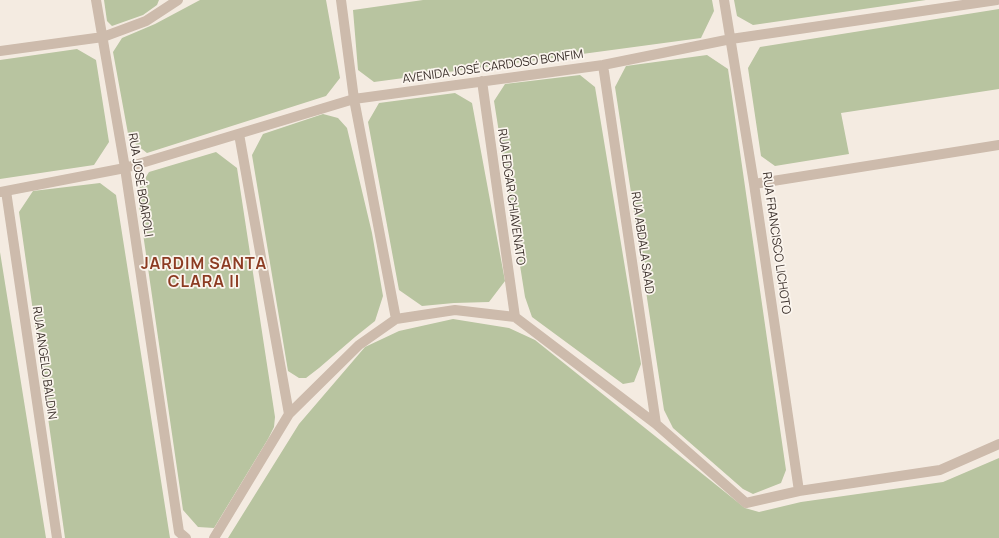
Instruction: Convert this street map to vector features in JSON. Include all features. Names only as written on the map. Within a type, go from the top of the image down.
[{"type":"street","name":"RUA JOSÉ BOAROLI","points":[[96,0],[125,168],[179,532],[186,538]]},
{"type":"street","points":[[0,51],[102,37],[146,20],[178,0]]},
{"type":"street","points":[[341,0],[354,99],[396,319]]},
{"type":"street","name":"RUA FRANCISCO LICHOTO","points":[[724,0],[754,184],[799,491]]},
{"type":"street","name":"AVENIDA JOSÉ CARDOSO BONFIM","points":[[3,192],[125,168],[354,99],[603,65],[731,39],[997,0]]},
{"type":"street","name":"RUA ABDALA SAAD","points":[[603,65],[656,424]]},
{"type":"street","name":"RUA EDGAR CHIAVENATO","points":[[482,81],[515,317]]},
{"type":"street","points":[[239,134],[289,414]]},
{"type":"street","points":[[754,184],[999,145]]},
{"type":"street","name":"RUA ANGELO BALDIN","points":[[3,192],[57,538]]},
{"type":"street","points":[[214,538],[289,414],[359,345],[396,319],[455,310],[515,317],[656,424],[746,504],[799,491],[940,470],[999,444]]},
{"type":"green space","points":[[104,0],[159,0],[157,5],[143,15],[112,26],[107,21]]},
{"type":"green space","points":[[200,0],[326,0],[340,78],[326,96],[147,153],[129,139],[113,52],[122,38],[155,24]]},
{"type":"green space","points":[[423,0],[712,0],[714,11],[701,38],[374,82],[358,70],[353,10]]},
{"type":"green space","points":[[734,0],[926,0],[753,25],[737,16]]},
{"type":"green space","points":[[999,9],[999,89],[841,113],[849,154],[775,166],[761,156],[748,68],[760,47]]},
{"type":"green space","points":[[77,49],[96,60],[109,142],[94,165],[0,179],[0,60]]},
{"type":"green space","points":[[707,55],[728,69],[786,470],[781,483],[753,494],[743,489],[673,428],[664,410],[615,87],[626,66]]},
{"type":"green space","points":[[580,75],[595,87],[641,364],[634,382],[623,384],[532,317],[525,297],[494,101],[505,84]]},
{"type":"green space","points":[[455,93],[472,103],[505,281],[489,302],[422,306],[399,290],[368,122],[379,103]]},
{"type":"green space","points":[[323,114],[338,118],[347,128],[372,233],[383,296],[375,321],[306,378],[299,378],[288,371],[252,155],[263,134]]},
{"type":"green space","points":[[216,152],[237,168],[275,417],[274,427],[268,439],[214,528],[198,527],[183,510],[137,192],[149,172]]},
{"type":"green space","points":[[100,183],[116,195],[170,538],[65,538],[19,212],[33,191]]},
{"type":"green space","points":[[0,252],[46,538],[0,538]]},
{"type":"green space","points":[[453,319],[509,328],[535,340],[745,508],[759,512],[801,502],[943,482],[999,458],[999,538],[228,538],[299,424],[365,347],[399,331]]},
{"type":"district","name":"JARDIM SANTA CLARA II","points":[[204,274]]}]
